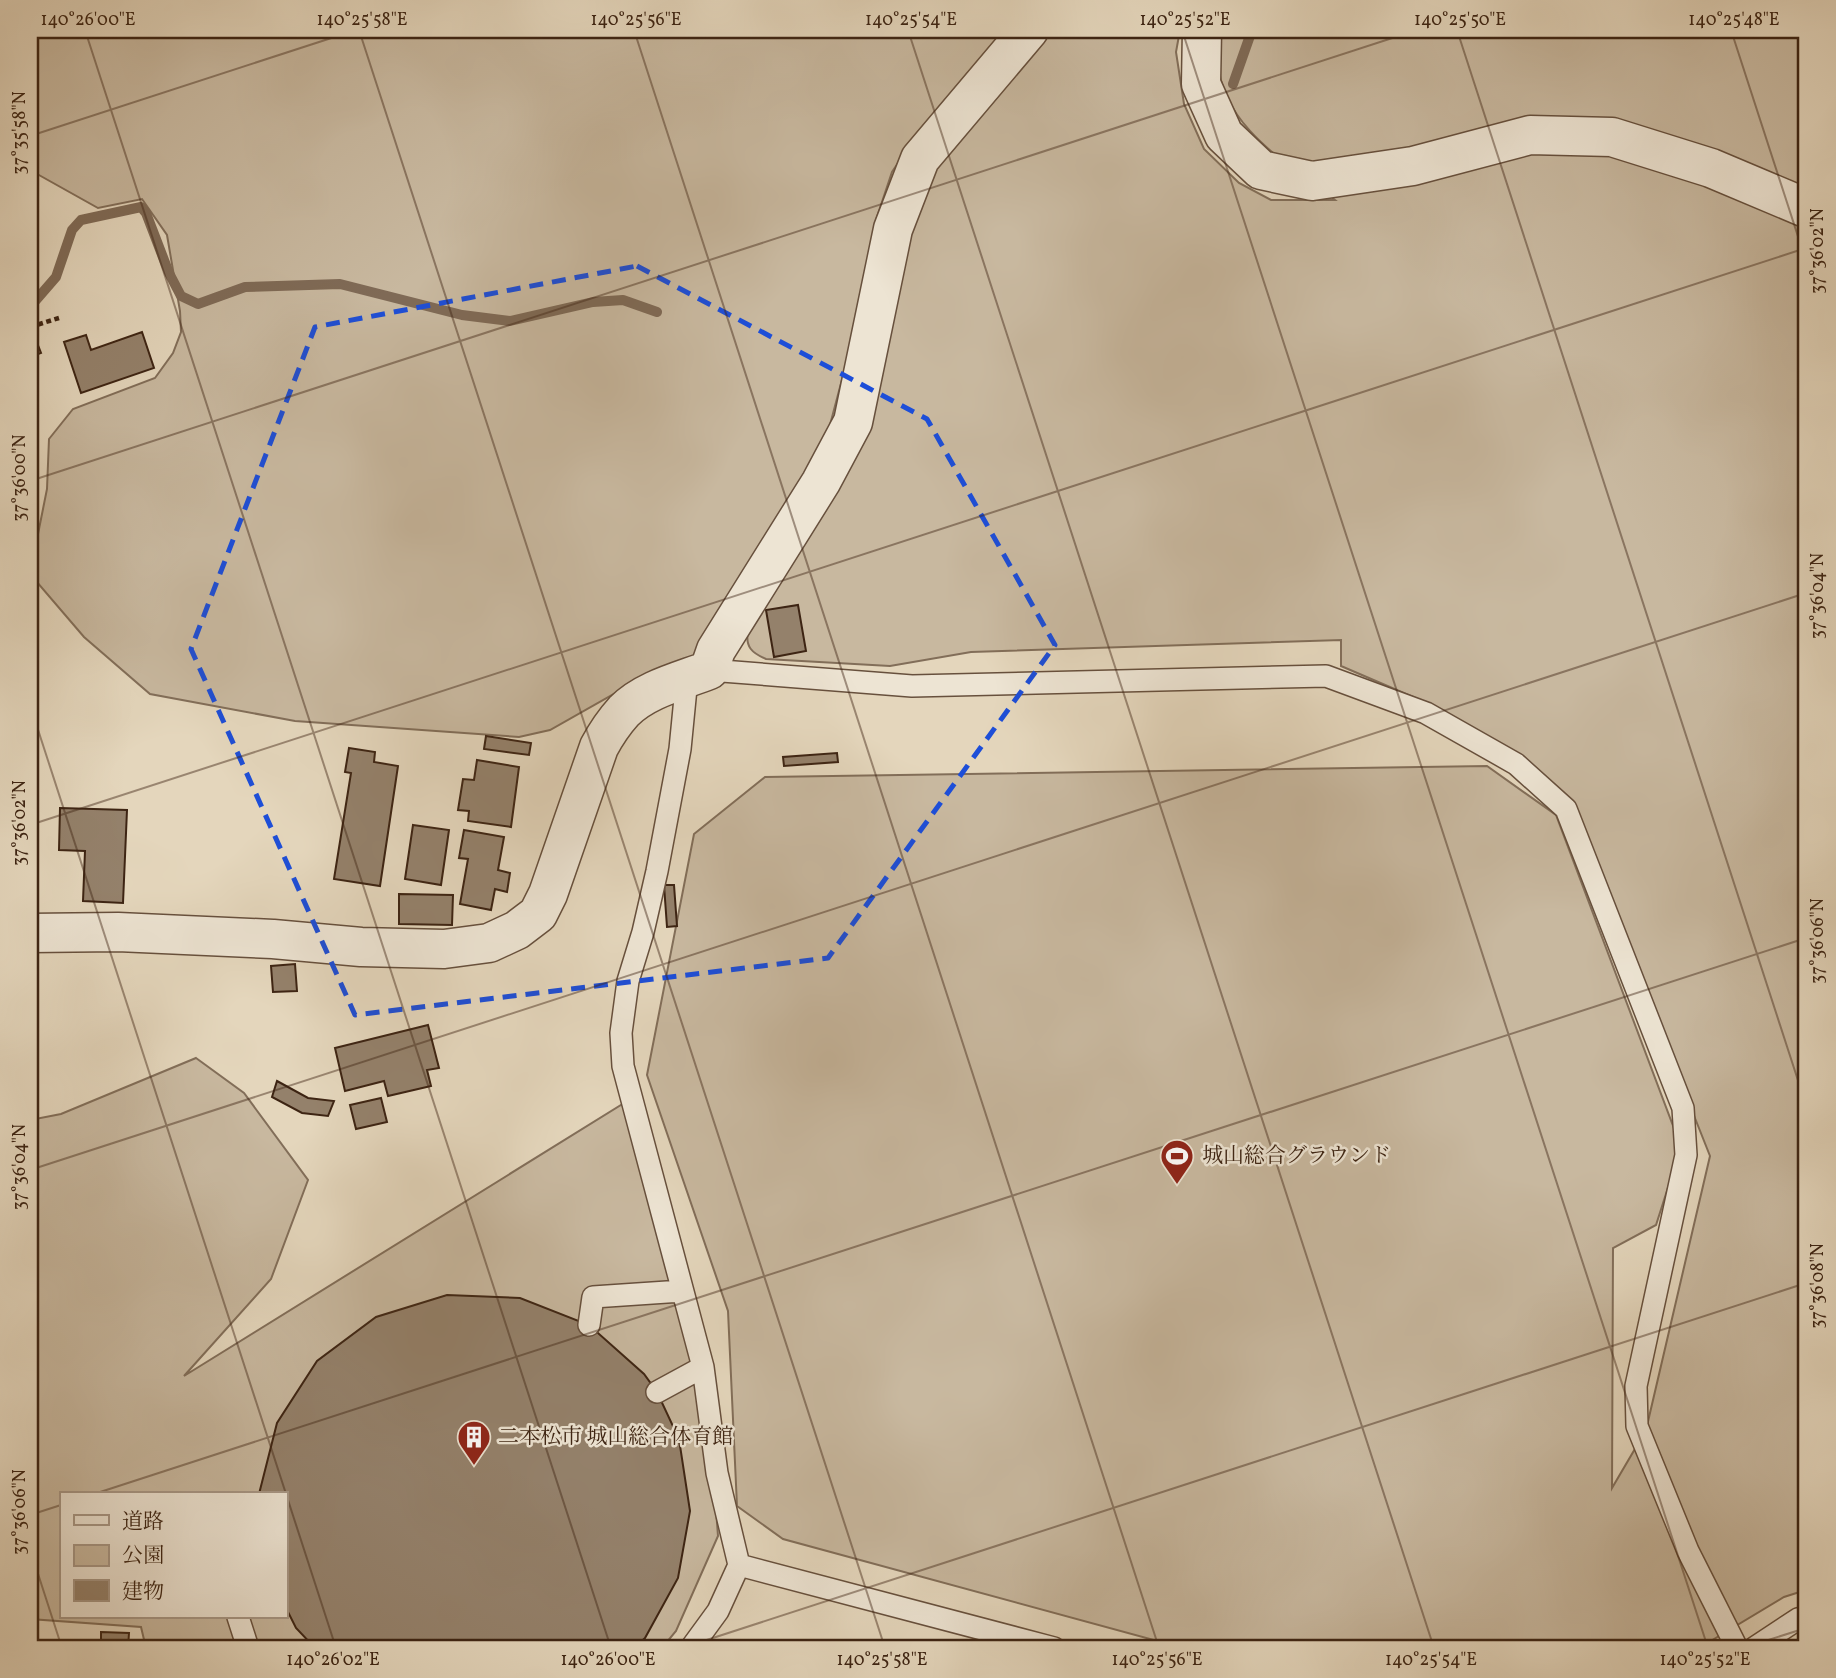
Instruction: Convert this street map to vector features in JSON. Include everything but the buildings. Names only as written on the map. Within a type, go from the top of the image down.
[{"type":"street","points":[[30,933],[118,932],[273,939],[361,947],[444,949],[489,943],[517,930],[538,914],[548,894],[599,747],[610,727],[626,709],[654,691],[698,674],[716,650],[821,482],[853,422],[893,229],[920,159],[1029,30]]},
{"type":"street","points":[[1202,30],[1201,84],[1224,135],[1261,170],[1312,181],[1413,166],[1530,135],[1612,137],[1711,168],[1806,208]]},
{"type":"lane","points":[[691,1648],[718,1611],[739,1565],[717,1474],[703,1367],[623,1066],[621,1033],[628,981],[657,871],[680,748],[698,674],[912,686],[1326,676],[1426,713],[1516,764],[1566,809],[1683,1108],[1686,1155],[1636,1386],[1637,1426],[1688,1551],[1737,1648]]},
{"type":"lane","points":[[589,1325],[593,1297],[682,1291]]},
{"type":"lane","points":[[657,1392],[703,1367]]},
{"type":"lane","points":[[739,1565],[1054,1648]]},
{"type":"lane","points":[[1754,1648],[1798,1619],[1806,1617]]},
{"type":"lane","points":[[238,1618],[248,1648]]},
{"type":"path","points":[[30,327],[59,318]]},
{"type":"highlighted area","points":[[637,266],[927,419],[1055,645],[828,958],[355,1015],[191,649],[315,327]]},
{"type":"green space","points":[[30,30],[1006,30],[919,132],[892,172],[876,220],[853,338],[826,440],[694,655],[682,665],[628,686],[550,730],[519,737],[295,721],[150,694],[84,637],[30,574],[47,489],[49,439],[73,409],[155,378],[173,353],[181,332],[167,235],[142,199],[98,208],[30,170]]},
{"type":"green space","points":[[1049,30],[1180,30],[1176,52],[1184,104],[1204,149],[1239,183],[1271,200],[1335,200],[1261,142],[1232,106],[1222,85],[1218,62],[1223,30],[1806,30],[1806,1590],[1784,1597],[1699,1648],[1183,1648],[783,1539],[737,1506],[728,1311],[647,1075],[694,834],[765,777],[1487,766],[1556,815],[1681,1147],[1656,1225],[1613,1248],[1612,1488],[1646,1430],[1710,1156],[1570,803],[1434,706],[1341,666],[1341,640],[971,652],[890,666],[766,659],[751,649],[748,631],[867,426],[911,222],[926,179],[949,146]]},
{"type":"green space","points":[[196,1058],[244,1093],[308,1180],[271,1279],[184,1376],[629,1100],[702,1324],[718,1536],[676,1631],[662,1648],[146,1648],[141,1627],[30,1619],[30,1120],[61,1114]]},
{"type":"waterway","points":[[1233,84],[1252,30]]},
{"type":"waterway","points":[[30,307],[56,277],[72,230],[81,220],[141,207],[146,213],[169,273],[181,296],[198,304],[245,287],[340,284],[462,315],[510,321],[593,302],[623,300],[657,312]]},
{"type":"place","name":"城山総合グラウンド","points":[[1177,1186]]},
{"type":"place","name":"二本松市 城山総合体育館","points":[[474,1467]]}]
